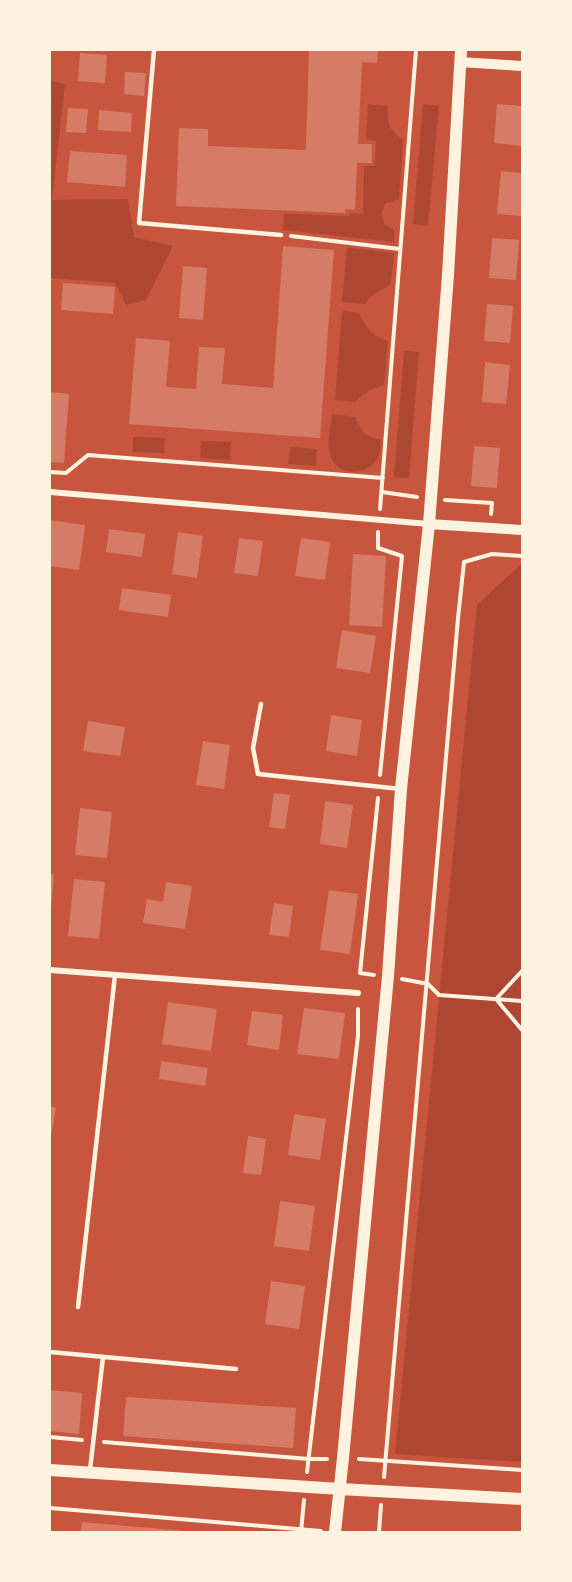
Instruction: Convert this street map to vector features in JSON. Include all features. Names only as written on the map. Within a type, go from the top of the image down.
[{"type":"main road","points":[[335,1533],[344,1458],[388,976],[401,789],[429,524],[448,275],[461,56]]},
{"type":"main road","points":[[50,1470],[522,1499]]},
{"type":"street","points":[[461,56],[522,66]]},
{"type":"street","points":[[50,492],[522,530]]},
{"type":"street","points":[[50,970],[358,993]]},
{"type":"lane","points":[[154,50],[139,223],[281,235]]},
{"type":"lane","points":[[261,704],[253,747],[258,774],[401,789]]},
{"type":"lane","points":[[78,1307],[115,975]]},
{"type":"lane","points":[[50,1352],[236,1369]]},
{"type":"lane","points":[[90,1473],[103,1357]]},
{"type":"path","points":[[416,50],[378,548],[402,556],[360,974],[388,976],[428,984],[439,995],[522,1001]]},
{"type":"path","points":[[281,235],[400,249]]},
{"type":"path","points":[[50,472],[66,473],[88,455],[383,478]]},
{"type":"path","points":[[379,1533],[464,562],[492,554],[522,556]]},
{"type":"path","points":[[496,999],[522,971]]},
{"type":"path","points":[[496,999],[522,1030]]},
{"type":"path","points":[[301,1530],[358,1036],[358,1009]]},
{"type":"path","points":[[50,1437],[85,1440]]},
{"type":"path","points":[[97,1441],[309,1459],[344,1458],[522,1470]]},
{"type":"path","points":[[50,1508],[322,1531]]},
{"type":"shaded area","points":[[50,80],[65,84],[52,200],[128,199],[134,237],[173,246],[146,300],[126,305],[115,283],[50,278]]},
{"type":"shaded area","points":[[368,104],[388,106],[390,125],[403,140],[399,199],[385,204],[382,212],[384,224],[395,231],[394,242],[283,230],[284,214],[349,216],[350,213],[363,214],[364,166],[375,166],[376,141],[366,139]]},
{"type":"shaded area","points":[[423,104],[439,106],[428,226],[413,224]]},
{"type":"shaded area","points":[[347,247],[394,253],[391,284],[365,304],[342,302]]},
{"type":"shaded area","points":[[342,311],[359,313],[370,331],[388,341],[384,385],[368,391],[355,402],[335,400]]},
{"type":"shaded area","points":[[404,351],[419,352],[409,478],[394,477]]},
{"type":"shaded area","points":[[332,414],[355,417],[367,435],[380,439],[380,451],[376,461],[369,468],[350,472],[340,469],[333,462],[329,451]]},
{"type":"shaded area","points":[[133,437],[165,438],[164,453],[133,452]]},
{"type":"shaded area","points":[[201,441],[231,442],[230,460],[200,458]]},
{"type":"shaded area","points":[[290,447],[317,449],[316,466],[288,464]]},
{"type":"shaded area","points":[[519,566],[522,566],[522,1462],[395,1454],[477,605]]},
{"type":"building","points":[[309,50],[378,50],[377,63],[362,62],[358,144],[372,144],[372,163],[357,163],[355,210],[345,209],[345,213],[176,206],[179,128],[208,129],[208,146],[306,150]]},
{"type":"building","points":[[80,53],[107,55],[105,83],[78,81]]},
{"type":"building","points":[[125,72],[146,73],[144,96],[124,94]]},
{"type":"building","points":[[497,104],[522,106],[522,146],[494,143]]},
{"type":"building","points":[[68,108],[88,109],[86,133],[66,132]]},
{"type":"building","points":[[99,110],[132,113],[131,132],[98,130]]},
{"type":"building","points":[[70,151],[127,155],[125,187],[67,182]]},
{"type":"building","points":[[501,171],[522,173],[522,216],[497,214]]},
{"type":"building","points":[[492,238],[519,240],[516,280],[489,278]]},
{"type":"building","points":[[283,246],[334,250],[320,438],[129,424],[136,338],[170,341],[166,387],[196,389],[199,347],[225,348],[222,384],[273,388]]},
{"type":"building","points":[[183,266],[207,268],[203,320],[179,318]]},
{"type":"building","points":[[63,283],[115,287],[113,314],[61,310]]},
{"type":"building","points":[[487,304],[513,306],[510,343],[484,341]]},
{"type":"building","points":[[485,362],[510,365],[506,404],[482,402]]},
{"type":"building","points":[[50,392],[69,394],[64,463],[50,462]]},
{"type":"building","points":[[474,446],[500,448],[497,488],[471,486]]},
{"type":"building","points":[[50,520],[85,525],[79,570],[50,566]]},
{"type":"building","points":[[109,529],[145,534],[142,557],[106,552]]},
{"type":"building","points":[[178,532],[203,536],[197,578],[172,574]]},
{"type":"building","points":[[239,538],[263,541],[258,576],[234,573]]},
{"type":"building","points":[[301,538],[330,542],[325,580],[295,576]]},
{"type":"building","points":[[353,554],[386,556],[382,627],[349,625]]},
{"type":"building","points":[[122,588],[171,595],[168,617],[119,610]]},
{"type":"building","points":[[342,630],[376,636],[370,673],[336,668]]},
{"type":"building","points":[[331,715],[362,720],[357,756],[326,751]]},
{"type":"building","points":[[88,721],[125,727],[120,756],[83,751]]},
{"type":"building","points":[[203,741],[230,745],[224,789],[196,785]]},
{"type":"building","points":[[274,793],[290,795],[285,829],[269,827]]},
{"type":"building","points":[[325,801],[353,805],[347,848],[320,844]]},
{"type":"building","points":[[80,808],[112,812],[107,858],[75,855]]},
{"type":"building","points":[[50,874],[54,874],[51,908],[50,908]]},
{"type":"building","points":[[74,879],[105,882],[99,939],[68,936]]},
{"type":"building","points":[[166,882],[192,886],[185,929],[143,923],[147,899],[163,902]]},
{"type":"building","points":[[329,890],[358,894],[350,954],[320,950]]},
{"type":"building","points":[[274,903],[293,906],[289,937],[269,935]]},
{"type":"building","points":[[168,1002],[217,1009],[211,1051],[162,1044]]},
{"type":"building","points":[[304,1008],[345,1013],[339,1059],[297,1054]]},
{"type":"building","points":[[252,1011],[283,1015],[279,1050],[247,1045]]},
{"type":"building","points":[[161,1061],[208,1068],[205,1086],[159,1079]]},
{"type":"building","points":[[50,1106],[56,1108],[51,1136],[50,1136]]},
{"type":"building","points":[[294,1114],[326,1119],[320,1160],[288,1155]]},
{"type":"building","points":[[248,1136],[266,1139],[261,1175],[243,1173]]},
{"type":"building","points":[[280,1201],[315,1206],[309,1251],[274,1246]]},
{"type":"building","points":[[271,1281],[305,1286],[299,1329],[265,1324]]},
{"type":"building","points":[[50,1390],[82,1393],[79,1434],[50,1431]]},
{"type":"building","points":[[126,1397],[296,1408],[293,1448],[123,1436]]},
{"type":"building","points":[[82,1522],[185,1531],[185,1532],[81,1532]]}]
